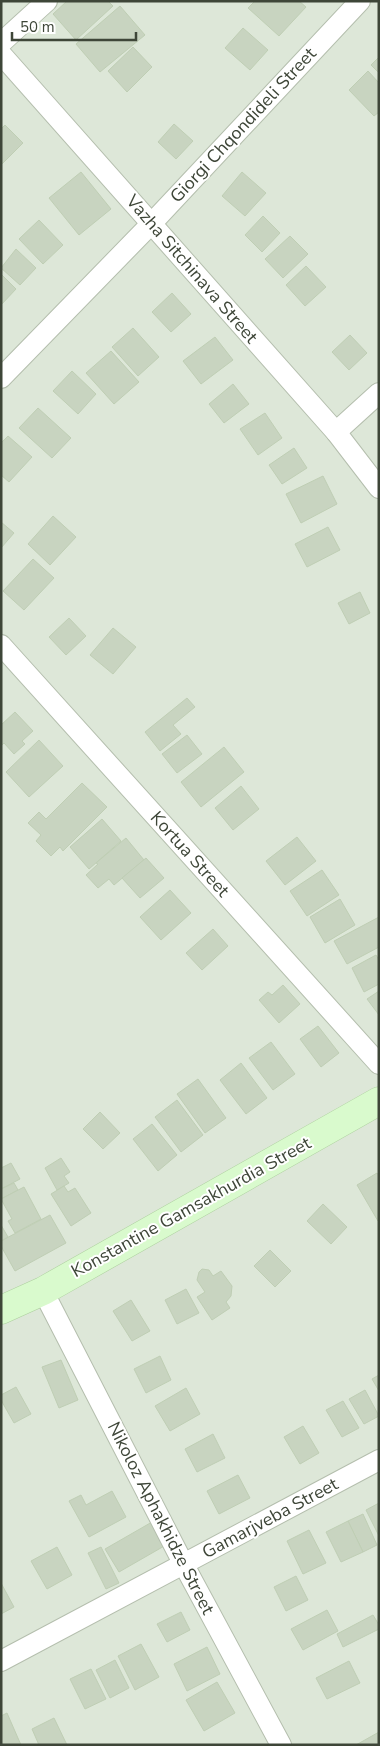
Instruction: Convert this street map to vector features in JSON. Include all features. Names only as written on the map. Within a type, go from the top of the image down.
[{"type":"main road","name":"Konstantine Gamsakhurdia Street","points":[[5,1302],[43,1290],[379,1101]]},
{"type":"street","points":[[1,44],[47,1]]},
{"type":"street","name":"Giorgi Chqondideli Street","points":[[1,378],[152,223],[360,1]]},
{"type":"street","name":"Vazha Sitchinava Street","points":[[1,54],[336,432],[379,488]]},
{"type":"street","points":[[336,432],[379,393]]},
{"type":"street","name":"Kortua Street","points":[[1,645],[379,1064]]},
{"type":"street","name":"Nikoloz Aphakhidze Street","points":[[43,1290],[184,1565],[281,1745]]},
{"type":"street","name":"Gamarjveba Street","points":[[1,1661],[379,1460]]},
{"type":"shaded area","points":[[1,1],[379,1],[379,1745],[1,1745]]},
{"type":"building","points":[[67,1],[108,1],[113,6],[76,40],[53,14]]},
{"type":"building","points":[[255,1],[299,1],[306,7],[279,36],[248,8]]},
{"type":"building","points":[[120,6],[145,35],[100,72],[76,44]]},
{"type":"building","points":[[243,28],[268,50],[250,70],[225,48]]},
{"type":"building","points":[[133,47],[152,67],[127,92],[108,71]]},
{"type":"building","points":[[379,57],[379,73],[371,65]]},
{"type":"building","points":[[368,71],[379,83],[379,112],[374,116],[349,90]]},
{"type":"building","points":[[174,124],[193,141],[176,159],[158,142]]},
{"type":"building","points":[[5,125],[23,143],[1,165],[1,129]]},
{"type":"building","points":[[81,172],[111,209],[79,235],[49,198]]},
{"type":"building","points":[[242,172],[266,193],[245,216],[222,196]]},
{"type":"building","points":[[263,216],[280,233],[262,252],[245,235]]},
{"type":"building","points":[[39,220],[63,245],[43,264],[19,239]]},
{"type":"building","points":[[290,236],[308,254],[283,278],[265,259]]},
{"type":"building","points":[[16,249],[36,268],[20,285],[1,268]]},
{"type":"building","points":[[306,266],[326,287],[305,306],[286,285]]},
{"type":"building","points":[[1,274],[16,289],[1,305]]},
{"type":"building","points":[[172,293],[191,314],[171,332],[152,312]]},
{"type":"building","points":[[133,328],[159,357],[138,376],[112,347]]},
{"type":"building","points":[[350,335],[367,353],[349,370],[332,352]]},
{"type":"building","points":[[215,337],[233,360],[201,384],[183,361]]},
{"type":"building","points":[[111,351],[139,382],[114,404],[86,373]]},
{"type":"building","points":[[72,371],[96,394],[78,414],[53,391]]},
{"type":"building","points":[[233,384],[249,404],[224,423],[209,404]]},
{"type":"building","points":[[38,408],[71,438],[52,458],[19,428]]},
{"type":"building","points":[[265,413],[282,438],[258,455],[240,429]]},
{"type":"building","points":[[8,436],[32,457],[9,482],[1,475],[1,443]]},
{"type":"building","points":[[294,448],[307,468],[282,484],[269,465]]},
{"type":"building","points":[[323,476],[337,504],[301,523],[286,494]]},
{"type":"building","points":[[53,516],[76,537],[50,565],[28,544]]},
{"type":"building","points":[[1,522],[14,533],[1,548]]},
{"type":"building","points":[[328,527],[340,550],[307,567],[295,544]]},
{"type":"building","points":[[33,559],[54,578],[24,610],[3,591]]},
{"type":"building","points":[[360,592],[370,613],[349,624],[338,603]]},
{"type":"building","points":[[69,618],[86,636],[66,655],[49,637]]},
{"type":"building","points":[[113,628],[136,647],[113,674],[90,655]]},
{"type":"building","points":[[187,698],[195,707],[173,725],[181,734],[160,751],[145,732]]},
{"type":"building","points":[[15,712],[33,731],[22,741],[25,744],[14,754],[4,743],[1,746],[1,725]]},
{"type":"building","points":[[187,735],[202,754],[177,773],[162,754]]},
{"type":"building","points":[[39,740],[63,766],[29,797],[6,772]]},
{"type":"building","points":[[224,747],[244,772],[201,807],[181,782]]},
{"type":"building","points":[[82,783],[107,807],[63,851],[60,847],[51,856],[36,841],[41,835],[28,823],[39,812],[46,819]]},
{"type":"building","points":[[241,786],[259,809],[233,830],[215,808]]},
{"type":"building","points":[[102,819],[121,841],[89,869],[70,847]]},
{"type":"building","points":[[297,837],[316,861],[285,885],[266,861]]},
{"type":"building","points":[[126,838],[144,860],[114,885],[109,879],[98,888],[86,875],[98,864],[96,863]]},
{"type":"building","points":[[146,858],[164,878],[140,898],[122,878]]},
{"type":"building","points":[[322,870],[339,895],[307,916],[290,891]]},
{"type":"building","points":[[170,890],[191,913],[161,940],[140,917]]},
{"type":"building","points":[[340,899],[355,925],[325,943],[310,917]]},
{"type":"building","points":[[379,917],[379,947],[347,964],[334,941]]},
{"type":"building","points":[[213,929],[228,946],[202,970],[186,953]]},
{"type":"building","points":[[376,955],[379,960],[379,984],[364,992],[352,968]]},
{"type":"building","points":[[283,985],[300,1004],[279,1023],[259,1000],[268,992],[272,995]]},
{"type":"building","points":[[379,991],[379,1015],[367,999]]},
{"type":"building","points":[[318,1026],[339,1053],[321,1067],[300,1039]]},
{"type":"building","points":[[271,1042],[295,1074],[273,1090],[249,1058]]},
{"type":"building","points":[[241,1063],[267,1098],[246,1114],[220,1080]]},
{"type":"building","points":[[198,1079],[226,1118],[205,1133],[177,1094]]},
{"type":"building","points":[[177,1100],[203,1135],[181,1152],[155,1117]]},
{"type":"building","points":[[100,1112],[120,1133],[103,1149],[83,1129]]},
{"type":"building","points":[[152,1124],[177,1155],[158,1171],[133,1139]]},
{"type":"building","points":[[61,1158],[70,1172],[64,1176],[69,1183],[57,1190],[45,1168]]},
{"type":"building","points":[[11,1163],[20,1179],[1,1189],[1,1168]]},
{"type":"building","points":[[377,1173],[379,1176],[378,1221],[357,1185]]},
{"type":"building","points":[[14,1183],[18,1190],[1,1199],[1,1189]]},
{"type":"building","points":[[64,1186],[68,1192],[75,1188],[91,1213],[71,1226],[51,1194]]},
{"type":"building","points":[[24,1187],[41,1219],[15,1233],[8,1221],[12,1219],[1,1199]]},
{"type":"building","points":[[323,1204],[347,1227],[331,1244],[307,1221]]},
{"type":"building","points":[[50,1215],[66,1243],[15,1271],[1,1246],[1,1241]]},
{"type":"building","points":[[1,1225],[8,1237],[1,1241]]},
{"type":"building","points":[[270,1250],[291,1271],[275,1287],[254,1266]]},
{"type":"building","points":[[202,1269],[209,1270],[213,1276],[221,1271],[232,1286],[231,1296],[226,1302],[230,1308],[212,1320],[197,1297],[205,1292],[197,1280]]},
{"type":"building","points":[[186,1289],[199,1313],[177,1324],[165,1300]]},
{"type":"building","points":[[131,1300],[150,1331],[132,1341],[113,1311]]},
{"type":"building","points":[[160,1356],[171,1380],[146,1393],[134,1369]]},
{"type":"building","points":[[61,1360],[78,1400],[59,1408],[42,1367]]},
{"type":"building","points":[[379,1375],[379,1391],[372,1379]]},
{"type":"building","points":[[16,1387],[31,1414],[14,1423],[1,1400],[1,1395]]},
{"type":"building","points":[[186,1388],[200,1414],[170,1431],[155,1406]]},
{"type":"building","points":[[365,1390],[379,1416],[364,1424],[349,1399]]},
{"type":"building","points":[[343,1401],[359,1428],[342,1437],[326,1410]]},
{"type":"building","points":[[303,1426],[319,1453],[300,1464],[284,1437]]},
{"type":"building","points":[[213,1434],[225,1458],[197,1472],[185,1449]]},
{"type":"building","points":[[238,1475],[250,1498],[219,1514],[207,1491]]},
{"type":"building","points":[[112,1491],[126,1517],[89,1537],[69,1501],[81,1495],[86,1505]]},
{"type":"building","points":[[379,1503],[379,1536],[366,1510]]},
{"type":"building","points":[[363,1514],[377,1545],[363,1552],[348,1521]]},
{"type":"building","points":[[348,1521],[363,1552],[341,1562],[326,1532]]},
{"type":"building","points":[[152,1522],[166,1545],[119,1572],[105,1549]]},
{"type":"building","points":[[309,1530],[326,1563],[303,1574],[287,1541]]},
{"type":"building","points":[[57,1547],[72,1575],[47,1589],[31,1561]]},
{"type":"building","points":[[101,1547],[119,1583],[106,1589],[88,1553]]},
{"type":"building","points":[[296,1576],[308,1600],[286,1611],[274,1587]]},
{"type":"building","points":[[1,1583],[14,1607],[1,1614]]},
{"type":"building","points":[[327,1610],[338,1631],[303,1650],[291,1629]]},
{"type":"building","points":[[181,1612],[190,1630],[167,1642],[157,1624]]},
{"type":"building","points":[[373,1615],[379,1625],[379,1629],[343,1647],[337,1634]]},
{"type":"building","points":[[141,1644],[159,1677],[135,1690],[118,1656]]},
{"type":"building","points":[[207,1647],[220,1674],[187,1691],[174,1664]]},
{"type":"building","points":[[115,1660],[129,1688],[110,1698],[96,1670]]},
{"type":"building","points":[[349,1661],[360,1683],[327,1699],[316,1678]]},
{"type":"building","points":[[91,1669],[106,1699],[85,1709],[70,1679]]},
{"type":"building","points":[[217,1682],[235,1713],[204,1731],[186,1700]]},
{"type":"building","points":[[7,1713],[21,1745],[1,1745],[1,1716]]},
{"type":"building","points":[[54,1718],[67,1745],[39,1745],[32,1729]]},
{"type":"building","points":[[379,1732],[379,1745],[356,1745]]}]
